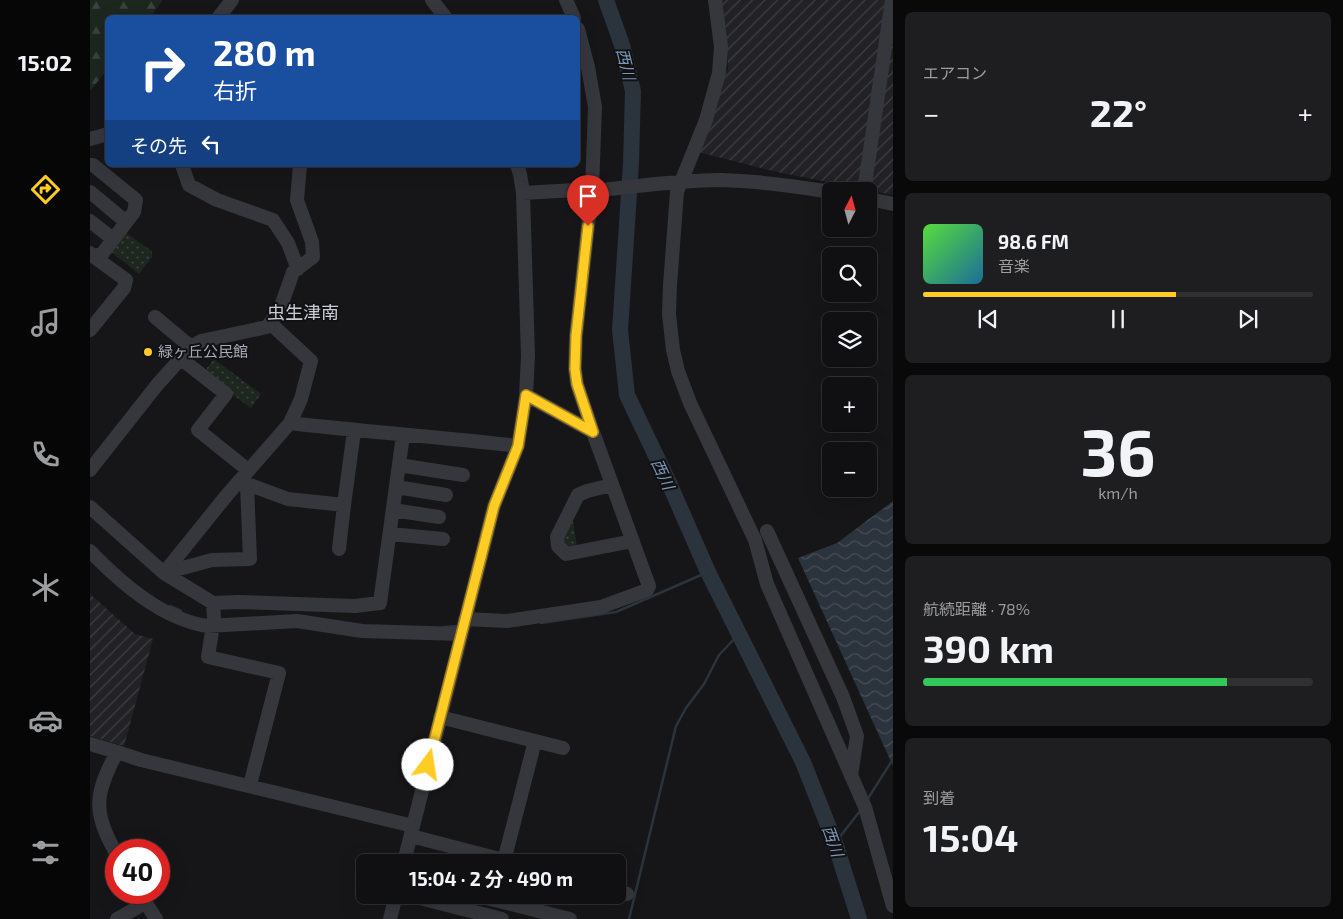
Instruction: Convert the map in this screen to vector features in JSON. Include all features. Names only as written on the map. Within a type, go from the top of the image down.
[{"type":"street","points":[[220,15],[232,0]]},
{"type":"street","points":[[432,0],[441,15]]},
{"type":"street","points":[[566,0],[573,15]]},
{"type":"street","points":[[715,0],[721,47],[718,73],[706,120],[676,182],[677,192],[669,314],[673,350],[678,371],[690,403],[755,540],[767,584],[868,816],[893,906]]},
{"type":"street","points":[[865,182],[892,0]]},
{"type":"street","points":[[465,619],[507,621],[601,608],[647,590],[649,586],[593,432],[577,384],[575,369],[576,336],[596,190],[595,107],[580,37]]},
{"type":"street","points":[[90,139],[105,135]]},
{"type":"street","points":[[90,165],[93,165],[136,200],[134,212],[102,254],[92,254]]},
{"type":"street","points":[[183,167],[189,185],[217,200],[273,220],[288,243],[298,269]]},
{"type":"street","points":[[90,470],[157,385],[191,347],[201,341],[267,327],[280,309],[293,272],[313,257],[312,242],[297,200],[300,167]]},
{"type":"street","points":[[406,854],[494,506],[518,446],[526,395],[528,356],[523,194],[517,167]]},
{"type":"street","points":[[523,194],[721,180],[776,184],[822,191]]},
{"type":"street","points":[[90,192],[126,222]]},
{"type":"street","points":[[878,201],[893,204]]},
{"type":"street","points":[[90,221],[113,239]]},
{"type":"street","points":[[90,330],[124,288],[126,280],[92,254]]},
{"type":"street","points":[[155,317],[191,347]]},
{"type":"street","points":[[164,573],[290,423],[301,399],[311,361],[270,323]]},
{"type":"street","points":[[180,358],[226,394],[198,430],[245,478],[288,500],[344,505]]},
{"type":"street","points":[[526,395],[593,432]]},
{"type":"street","points":[[290,423],[354,431],[450,438],[518,446]]},
{"type":"street","points":[[339,549],[354,431]]},
{"type":"street","points":[[90,507],[164,573],[213,603],[238,602],[355,606],[380,603],[403,435]]},
{"type":"street","points":[[399,465],[463,476]]},
{"type":"street","points":[[164,573],[212,560],[250,559],[245,478]]},
{"type":"street","points":[[612,485],[578,495],[557,537],[558,546],[566,554],[634,541]]},
{"type":"street","points":[[396,487],[446,495]]},
{"type":"street","points":[[393,510],[439,517]]},
{"type":"street","points":[[767,531],[844,698],[857,736],[851,777]]},
{"type":"street","points":[[390,534],[443,539]]},
{"type":"street","points":[[90,551],[108,570],[154,605],[195,624],[213,626],[297,621],[362,631],[461,634]]},
{"type":"street","points":[[213,603],[213,626],[208,657],[279,673],[250,785]]},
{"type":"street","points":[[440,717],[563,748]]},
{"type":"street","points":[[510,854],[535,741]]},
{"type":"street","points":[[90,744],[141,760],[250,785],[412,831],[483,854]]},
{"type":"street","points":[[109,839],[98,811],[100,789],[117,752]]},
{"type":"street","points":[[117,919],[135,904]]},
{"type":"street","points":[[146,904],[156,919]]},
{"type":"street","points":[[390,919],[394,904]]},
{"type":"street","points":[[443,904],[502,919]]},
{"type":"street","points":[[511,904],[570,919]]},
{"type":"shaded area","points":[[719,0],[893,0],[893,195],[878,192],[878,182],[827,182],[777,172],[694,151],[728,69],[726,30]]},
{"type":"shaded area","points":[[90,594],[135,634],[153,639],[124,746],[90,736]]},
{"type":"green space","points":[[90,0],[163,0],[152,15],[105,15],[105,72],[90,91]]},
{"type":"green space","points":[[126,233],[152,251],[152,257],[139,274],[109,250]]},
{"type":"green space","points":[[214,359],[261,394],[251,408],[203,373]]},
{"type":"green space","points":[[573,521],[577,546],[566,549],[562,545],[565,531]]},
{"type":"water","points":[[893,501],[893,766],[798,558],[837,543]]},
{"type":"waterway","name":"西川","points":[[606,0],[622,45],[633,91],[631,163],[620,330],[627,395],[669,483],[708,572],[803,762],[835,843],[859,919]]},
{"type":"waterway","points":[[541,623],[616,612],[708,572]]},
{"type":"waterway","points":[[170,606],[181,611]]},
{"type":"waterway","points":[[444,627],[458,626]]},
{"type":"waterway","points":[[629,919],[676,726],[686,708],[704,684],[719,655],[739,634]]},
{"type":"waterway","points":[[867,800],[893,759]]},
{"type":"waterway","points":[[835,843],[860,811]]},
{"type":"place","name":"緑ヶ丘公民館","points":[[148,352]]},
{"type":"district","name":"虫生津南","points":[[303,313]]},
{"type":"route","points":[[428,765],[494,506],[518,446],[526,395],[593,432],[577,384],[575,369],[576,336],[588,226]]}]
